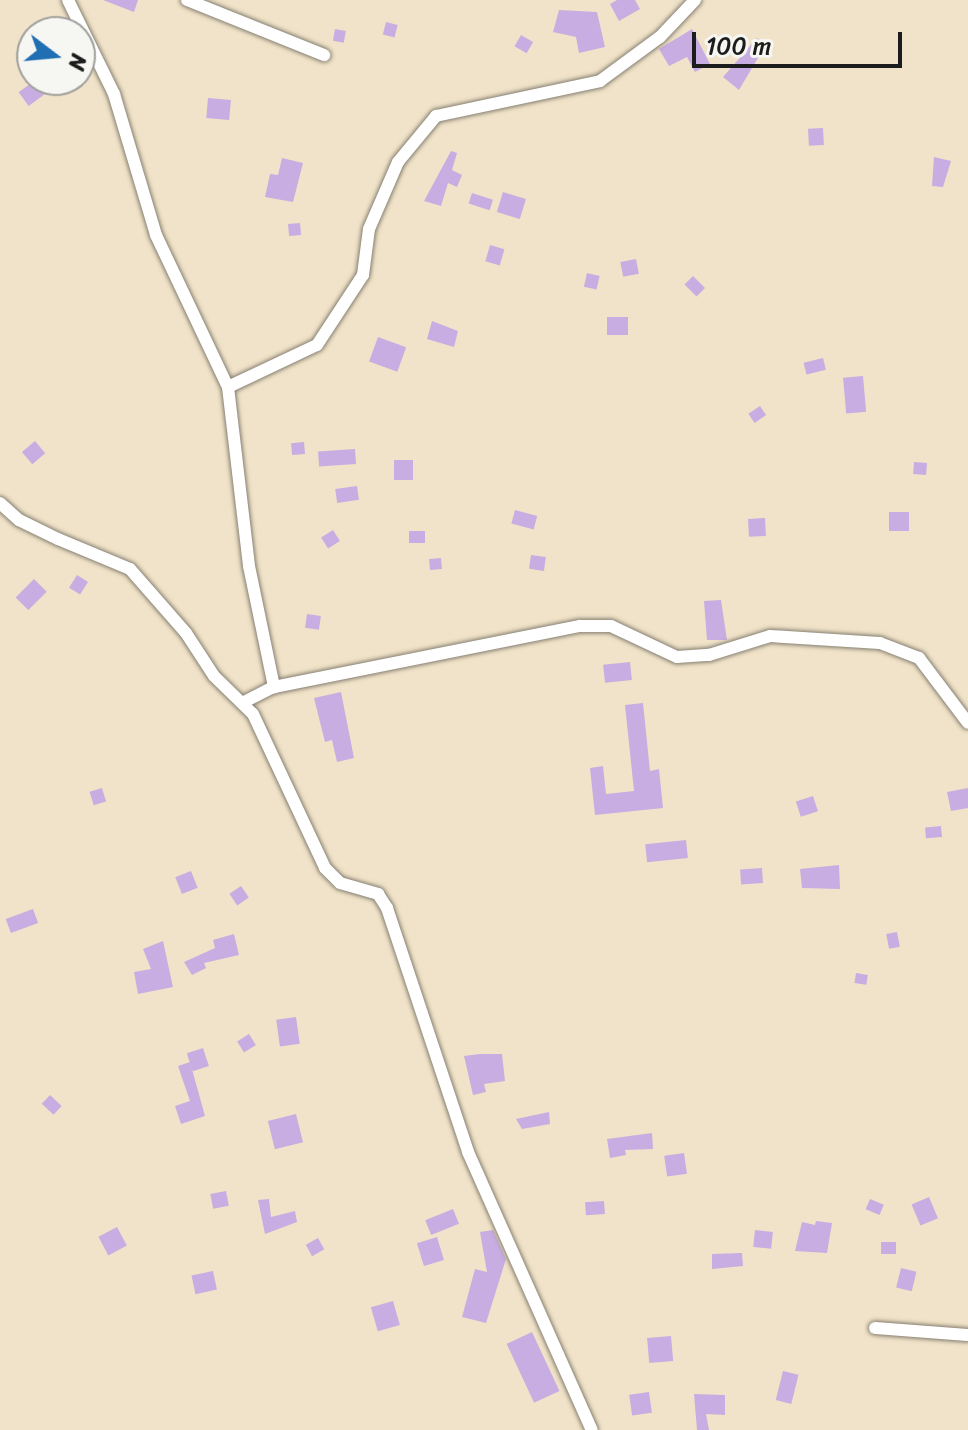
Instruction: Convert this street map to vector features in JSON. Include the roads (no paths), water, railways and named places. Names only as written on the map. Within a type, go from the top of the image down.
[{"type":"street","points":[[68,0],[114,94],[156,235],[228,387],[249,566],[274,687]]},
{"type":"street","points":[[187,0],[324,55]]},
{"type":"street","points":[[228,387],[317,345],[363,275],[369,229],[398,162],[436,116],[600,81],[660,37],[695,0]]},
{"type":"street","points":[[0,503],[58,539],[130,569],[242,703],[276,759],[325,868],[340,883],[378,894],[387,908],[468,1152],[592,1430]]},
{"type":"street","points":[[242,703],[274,687],[580,626],[628,631],[677,657],[709,655],[770,636],[801,635],[880,643],[919,658],[968,723]]},
{"type":"street","points":[[875,1328],[968,1335]]}]
